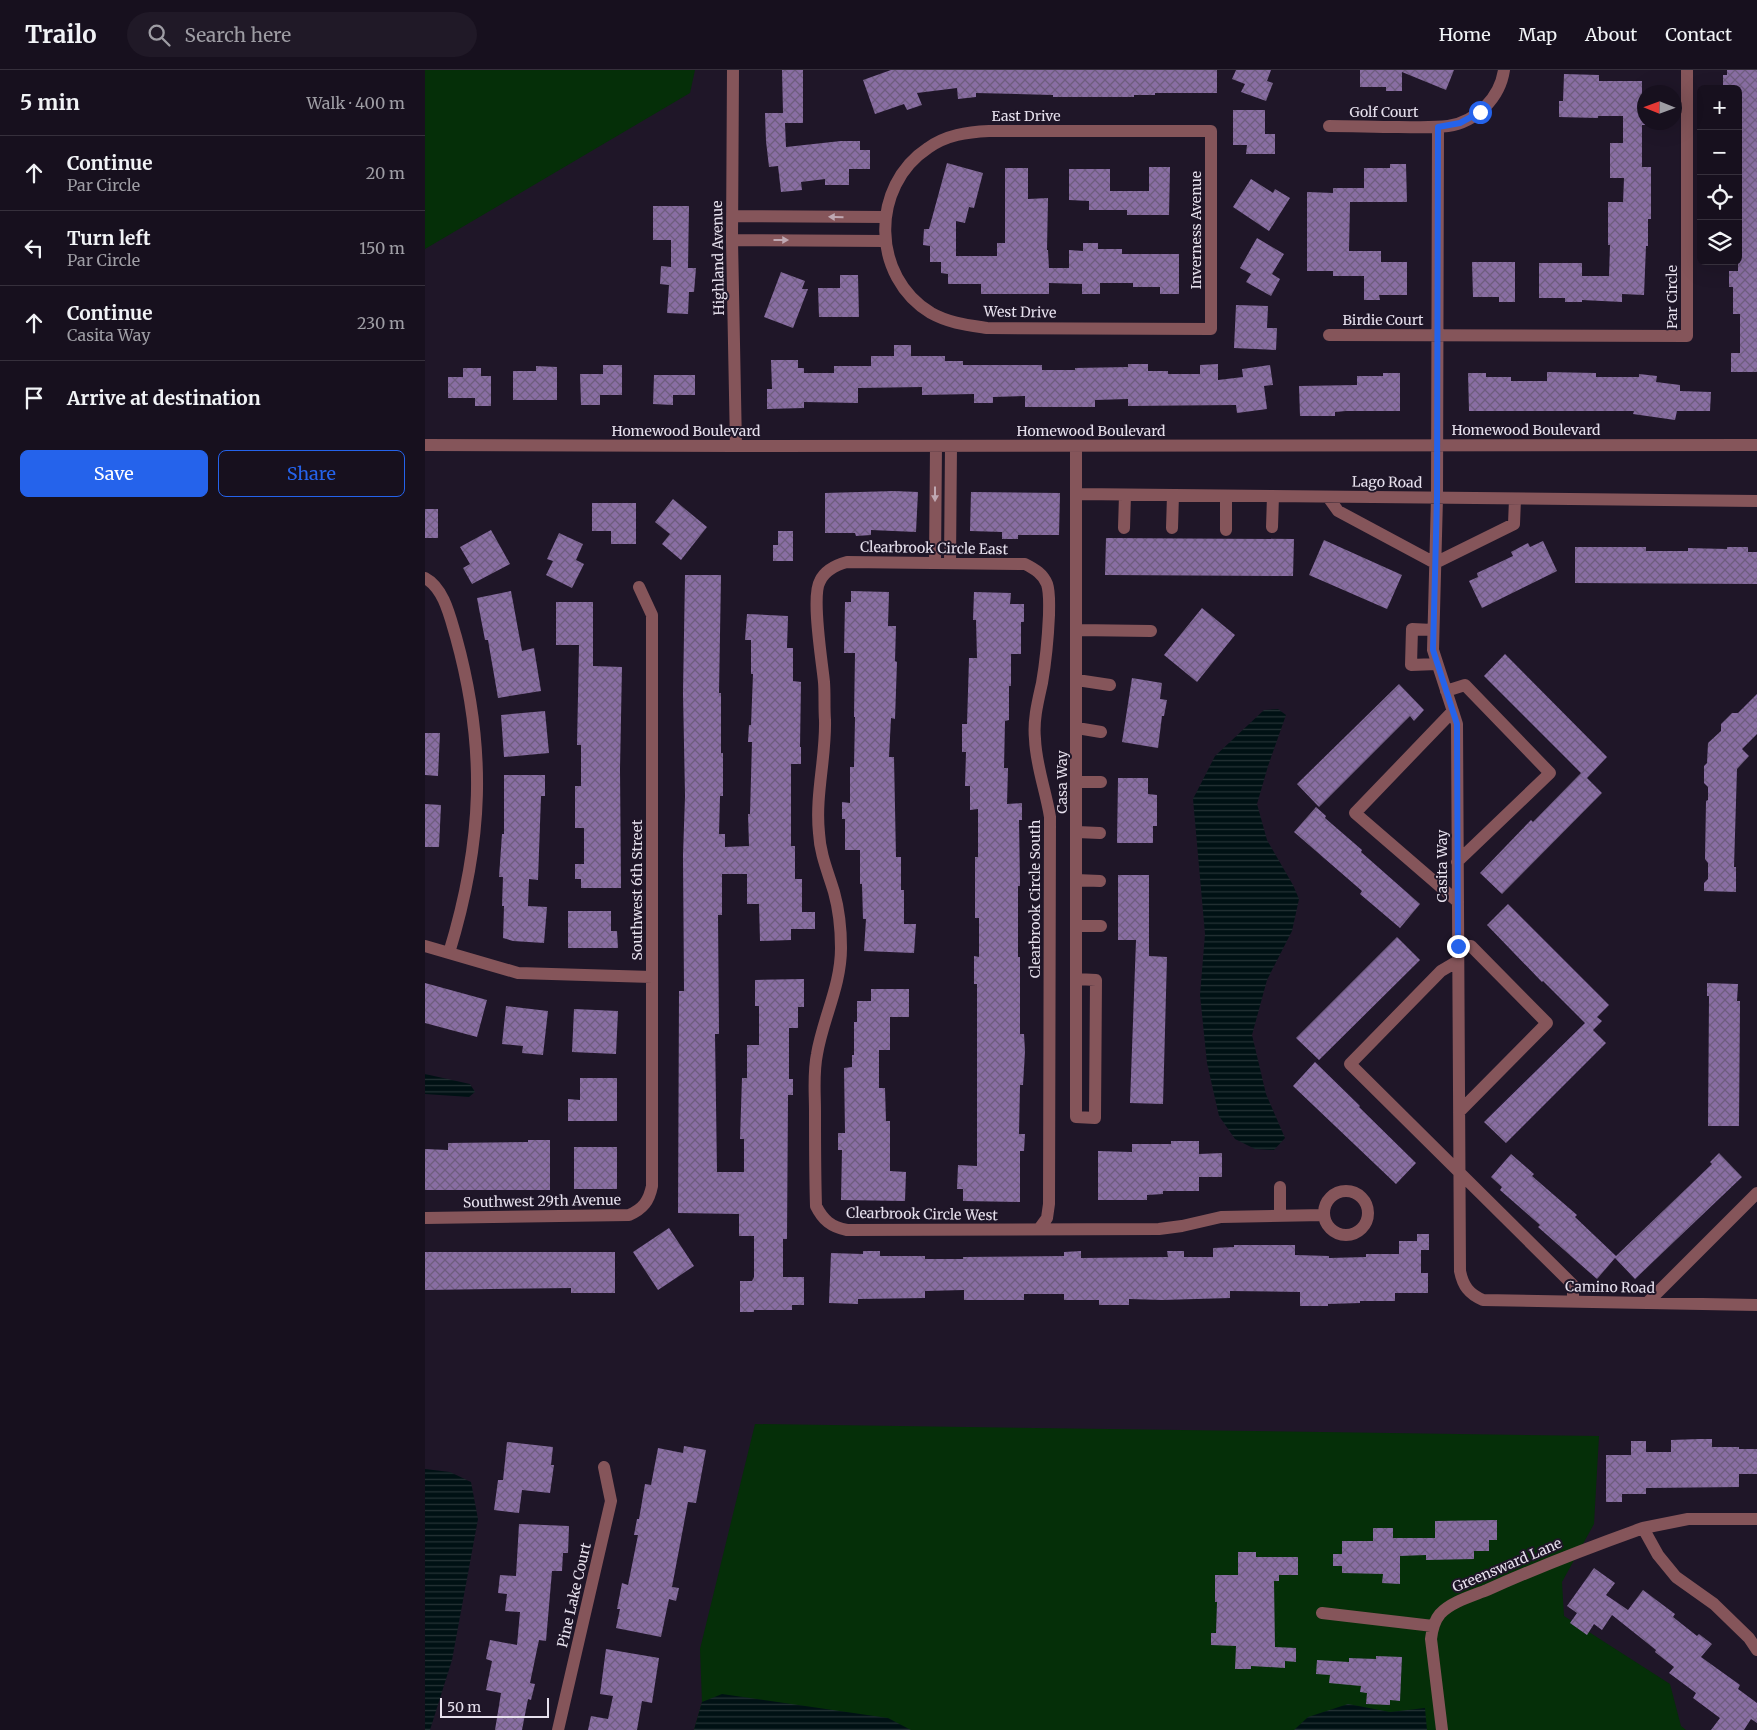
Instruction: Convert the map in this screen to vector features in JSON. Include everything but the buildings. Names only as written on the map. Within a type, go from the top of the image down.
[{"type":"street","name":"Highland Avenue","points":[[733,70],[732,240],[736,446]]},
{"type":"street","points":[[1436,445],[1438,127],[1460,123],[1480,112],[1495,96],[1504,70]]},
{"type":"street","name":"Par Circle","points":[[1438,335],[1687,336],[1687,70]]},
{"type":"street","name":"Golf Court","points":[[1329,126],[1438,127]]},
{"type":"street","name":"East Drive","points":[[885,229],[887,205],[896,184],[911,162],[929,147],[953,136],[989,131],[1211,132]]},
{"type":"street","name":"Inverness Avenue","points":[[1211,132],[1211,329]]},
{"type":"street","points":[[732,216],[885,229]]},
{"type":"street","points":[[732,240],[885,229]]},
{"type":"street","name":"West Drive","points":[[885,229],[887,252],[895,274],[913,298],[941,318],[961,324],[987,328],[1211,329]]},
{"type":"street","name":"Birdie Court","points":[[1329,335],[1438,335]]},
{"type":"street","name":"Homewood Boulevard","points":[[425,445],[1757,446]]},
{"type":"street","name":"Casita Way","points":[[1436,445],[1437,498],[1433,650],[1457,724],[1460,1271],[1466,1289]]},
{"type":"street","points":[[935,562],[936,446]]},
{"type":"street","points":[[950,562],[951,446]]},
{"type":"street","name":"Casa Way","points":[[1076,446],[1076,1117],[1095,1118],[1096,980],[1077,979]]},
{"type":"street","name":"Lago Road","points":[[1077,494],[1757,501]]},
{"type":"street","points":[[1124,528],[1125,495]]},
{"type":"street","points":[[1172,528],[1173,495]]},
{"type":"street","points":[[1226,496],[1226,530]]},
{"type":"street","points":[[1272,527],[1273,496]]},
{"type":"street","points":[[1328,497],[1338,511],[1435,563],[1514,524],[1515,499]]},
{"type":"street","name":"Clearbrook Circle East","points":[[816,1206],[816,1056],[837,982],[841,948],[837,904],[823,857],[819,834],[818,811],[825,726],[817,591],[820,581],[828,570],[847,562],[1025,564],[1039,572]]},
{"type":"street","name":"Clearbrook Circle South","points":[[1039,572],[1047,586],[1048,630],[1047,654],[1037,706],[1035,739],[1050,817],[1049,1204],[1047,1218],[1039,1229]]},
{"type":"street","points":[[428,580],[438,589],[453,627],[464,667],[477,749],[476,832],[461,913],[449,953]]},
{"type":"street","name":"Southwest 6th Street","points":[[639,587],[652,615],[652,1186],[650,1196]]},
{"type":"street","points":[[1433,630],[1412,629],[1411,665],[1437,664]]},
{"type":"street","points":[[1077,630],[1151,631]]},
{"type":"street","points":[[1077,680],[1110,685]]},
{"type":"street","points":[[1446,691],[1465,685],[1550,773],[1457,862]]},
{"type":"street","points":[[1453,711],[1355,813],[1458,902]]},
{"type":"street","points":[[1077,728],[1101,732]]},
{"type":"street","points":[[1077,782],[1101,782]]},
{"type":"street","points":[[1077,832],[1100,833]]},
{"type":"street","points":[[1077,880],[1100,881]]},
{"type":"street","points":[[1076,926],[1101,926]]},
{"type":"street","points":[[425,946],[518,973],[652,978]]},
{"type":"street","points":[[1458,946],[1471,946],[1547,1023],[1459,1112]]},
{"type":"street","points":[[1458,961],[1441,971],[1350,1064],[1573,1284],[1573,1302]]},
{"type":"street","points":[[1280,1187],[1280,1216]]},
{"type":"street","points":[[1647,1303],[1757,1193]]},
{"type":"street","name":"Southwest 29th Avenue","points":[[425,1218],[629,1215],[638,1212],[650,1196]]},
{"type":"street","name":"Clearbrook Circle West","points":[[816,1206],[820,1215],[827,1223],[847,1230],[1159,1229],[1221,1217],[1324,1215]]},
{"type":"street","name":"Camino Road","points":[[1466,1289],[1474,1296],[1483,1300],[1757,1305]]},
{"type":"street","name":"Pine Lake Court","points":[[558,1730],[611,1501],[604,1467]]},
{"type":"street","name":"Greensward Lane","points":[[1433,1626],[1440,1615],[1450,1606],[1578,1551],[1643,1528],[1688,1519],[1757,1518]]},
{"type":"street","points":[[1643,1528],[1657,1555],[1676,1577],[1714,1604],[1749,1638],[1757,1650]]},
{"type":"street","points":[[1322,1613],[1433,1626],[1431,1639],[1442,1730]]},
{"type":"green space","points":[[425,70],[695,70],[690,93],[425,249]]},
{"type":"green space","points":[[755,1424],[1599,1436],[1594,1524],[1562,1582],[1564,1616],[1670,1684],[1681,1726],[1686,1730],[694,1730],[702,1702],[700,1649]]},
{"type":"shaded area","points":[[1278,709],[1286,715],[1257,804],[1267,840],[1299,899],[1292,931],[1267,980],[1252,1035],[1266,1094],[1285,1138],[1274,1150],[1255,1149],[1235,1139],[1219,1116],[1207,1063],[1200,995],[1205,934],[1193,799],[1215,756],[1264,710]]},
{"type":"shaded area","points":[[425,1074],[470,1084],[475,1092],[469,1097],[425,1094]]},
{"type":"shaded area","points":[[425,1469],[450,1472],[471,1482],[478,1519],[452,1660],[430,1730],[425,1730]]},
{"type":"shaded area","points":[[722,1694],[888,1718],[911,1730],[694,1730],[702,1702]]},
{"type":"shaded area","points":[[1348,1704],[1390,1712],[1425,1708],[1427,1730],[1294,1730],[1308,1717]]},
{"type":"route","points":[[1458,946],[1457,724],[1433,650],[1437,498],[1438,127],[1460,123],[1480,112]]}]
